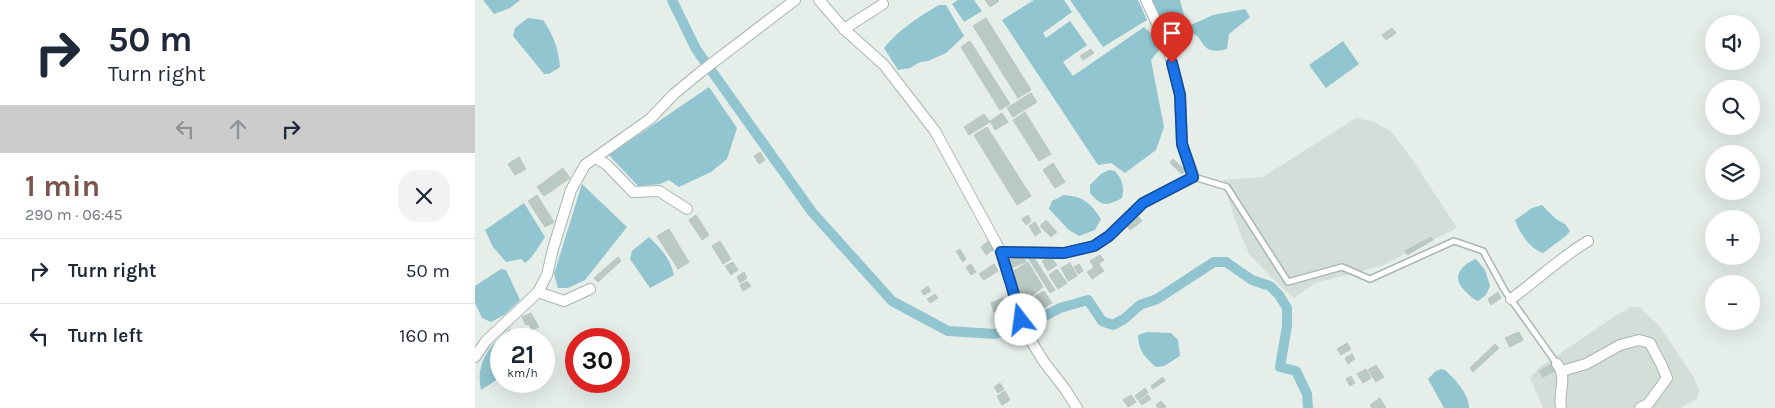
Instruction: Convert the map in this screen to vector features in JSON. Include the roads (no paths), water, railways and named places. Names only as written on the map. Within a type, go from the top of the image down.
[{"type":"street","points":[[475,357],[486,341],[538,292],[547,275],[553,248],[571,190],[585,165],[650,119],[674,94],[702,71],[795,0]]},
{"type":"street","points":[[819,0],[844,30],[884,65],[935,131],[1001,252],[1025,331],[1044,362],[1077,408]]},
{"type":"street","points":[[1001,252],[1064,253],[1094,246],[1109,236],[1143,203],[1193,177],[1182,144],[1180,95],[1168,48],[1146,0]]},
{"type":"street","points":[[844,30],[883,4]]},
{"type":"street","points":[[596,158],[607,166],[633,192],[659,192],[687,208]]},
{"type":"street","points":[[1511,299],[1551,266],[1588,241]]},
{"type":"street","points":[[538,292],[564,301],[590,289]]},
{"type":"street","points":[[1561,408],[1559,393],[1562,382],[1559,367],[1585,364],[1620,345],[1639,340],[1650,343],[1667,378],[1648,404],[1640,408]]},
{"type":"lane","points":[[1193,177],[1227,187],[1288,282],[1342,267],[1370,278],[1454,241],[1483,251],[1511,299],[1559,367]]},
{"type":"water","points":[[483,0],[520,0],[510,8],[494,14]]},
{"type":"water","points":[[958,0],[974,0],[982,11],[964,22],[952,4]]},
{"type":"water","points":[[1034,0],[1064,0],[1072,12],[1043,33],[1046,38],[1070,21],[1087,45],[1063,62],[1073,76],[1144,27],[1155,37],[1159,50],[1151,60],[1164,127],[1156,150],[1125,173],[1111,163],[1098,165],[1002,20]]},
{"type":"water","points":[[1070,0],[1138,0],[1147,20],[1103,47]]},
{"type":"water","points":[[1152,0],[1180,0],[1184,15],[1191,25],[1213,15],[1245,9],[1250,17],[1229,34],[1227,49],[1211,50],[1198,37],[1190,33],[1174,38],[1170,35],[1160,21]]},
{"type":"water","points":[[939,5],[946,5],[964,36],[946,53],[928,61],[920,62],[910,68],[898,70],[884,48],[903,29]]},
{"type":"water","points":[[528,18],[543,20],[555,42],[560,67],[549,74],[544,74],[513,36],[515,28]]},
{"type":"water","points":[[1343,41],[1359,64],[1326,88],[1309,65]]},
{"type":"water","points":[[709,87],[737,128],[727,159],[711,172],[679,187],[669,180],[660,184],[638,186],[609,155]]},
{"type":"water","points":[[1109,170],[1115,171],[1119,177],[1123,187],[1123,194],[1122,198],[1105,204],[1098,201],[1090,193],[1090,185],[1101,174]]},
{"type":"water","points":[[582,184],[627,227],[585,280],[568,288],[558,288],[554,274]]},
{"type":"water","points":[[1064,195],[1082,199],[1094,209],[1101,219],[1095,230],[1079,236],[1069,230],[1049,209],[1052,201]]},
{"type":"water","points":[[524,203],[545,237],[525,263],[521,259],[506,262],[493,247],[485,230]]},
{"type":"water","points":[[1542,205],[1556,219],[1565,224],[1570,231],[1543,253],[1534,248],[1526,239],[1519,230],[1515,220],[1532,208]]},
{"type":"water","points":[[649,237],[667,259],[674,275],[650,288],[630,259],[632,251]]},
{"type":"water","points":[[1476,259],[1485,270],[1490,286],[1486,295],[1478,301],[1461,286],[1458,277],[1459,272],[1466,265]]},
{"type":"water","points":[[501,269],[506,270],[520,300],[504,315],[491,322],[482,318],[475,303],[475,286]]},
{"type":"water","points":[[1147,332],[1171,333],[1178,340],[1180,356],[1164,366],[1156,367],[1145,357],[1139,345],[1138,335]]},
{"type":"water","points":[[490,348],[490,384],[481,390],[480,372]]},
{"type":"water","points":[[1441,369],[1445,370],[1461,387],[1467,397],[1469,408],[1444,408],[1428,379]]},
{"type":"waterway","points":[[672,0],[696,49],[812,212],[892,301],[948,331],[995,334],[1033,322],[1060,308],[1088,300],[1102,321],[1113,325],[1124,319],[1140,305],[1157,299],[1214,262],[1226,262],[1252,280],[1270,286],[1279,295],[1287,308],[1287,326],[1280,367],[1296,371],[1307,394],[1308,408]]}]
